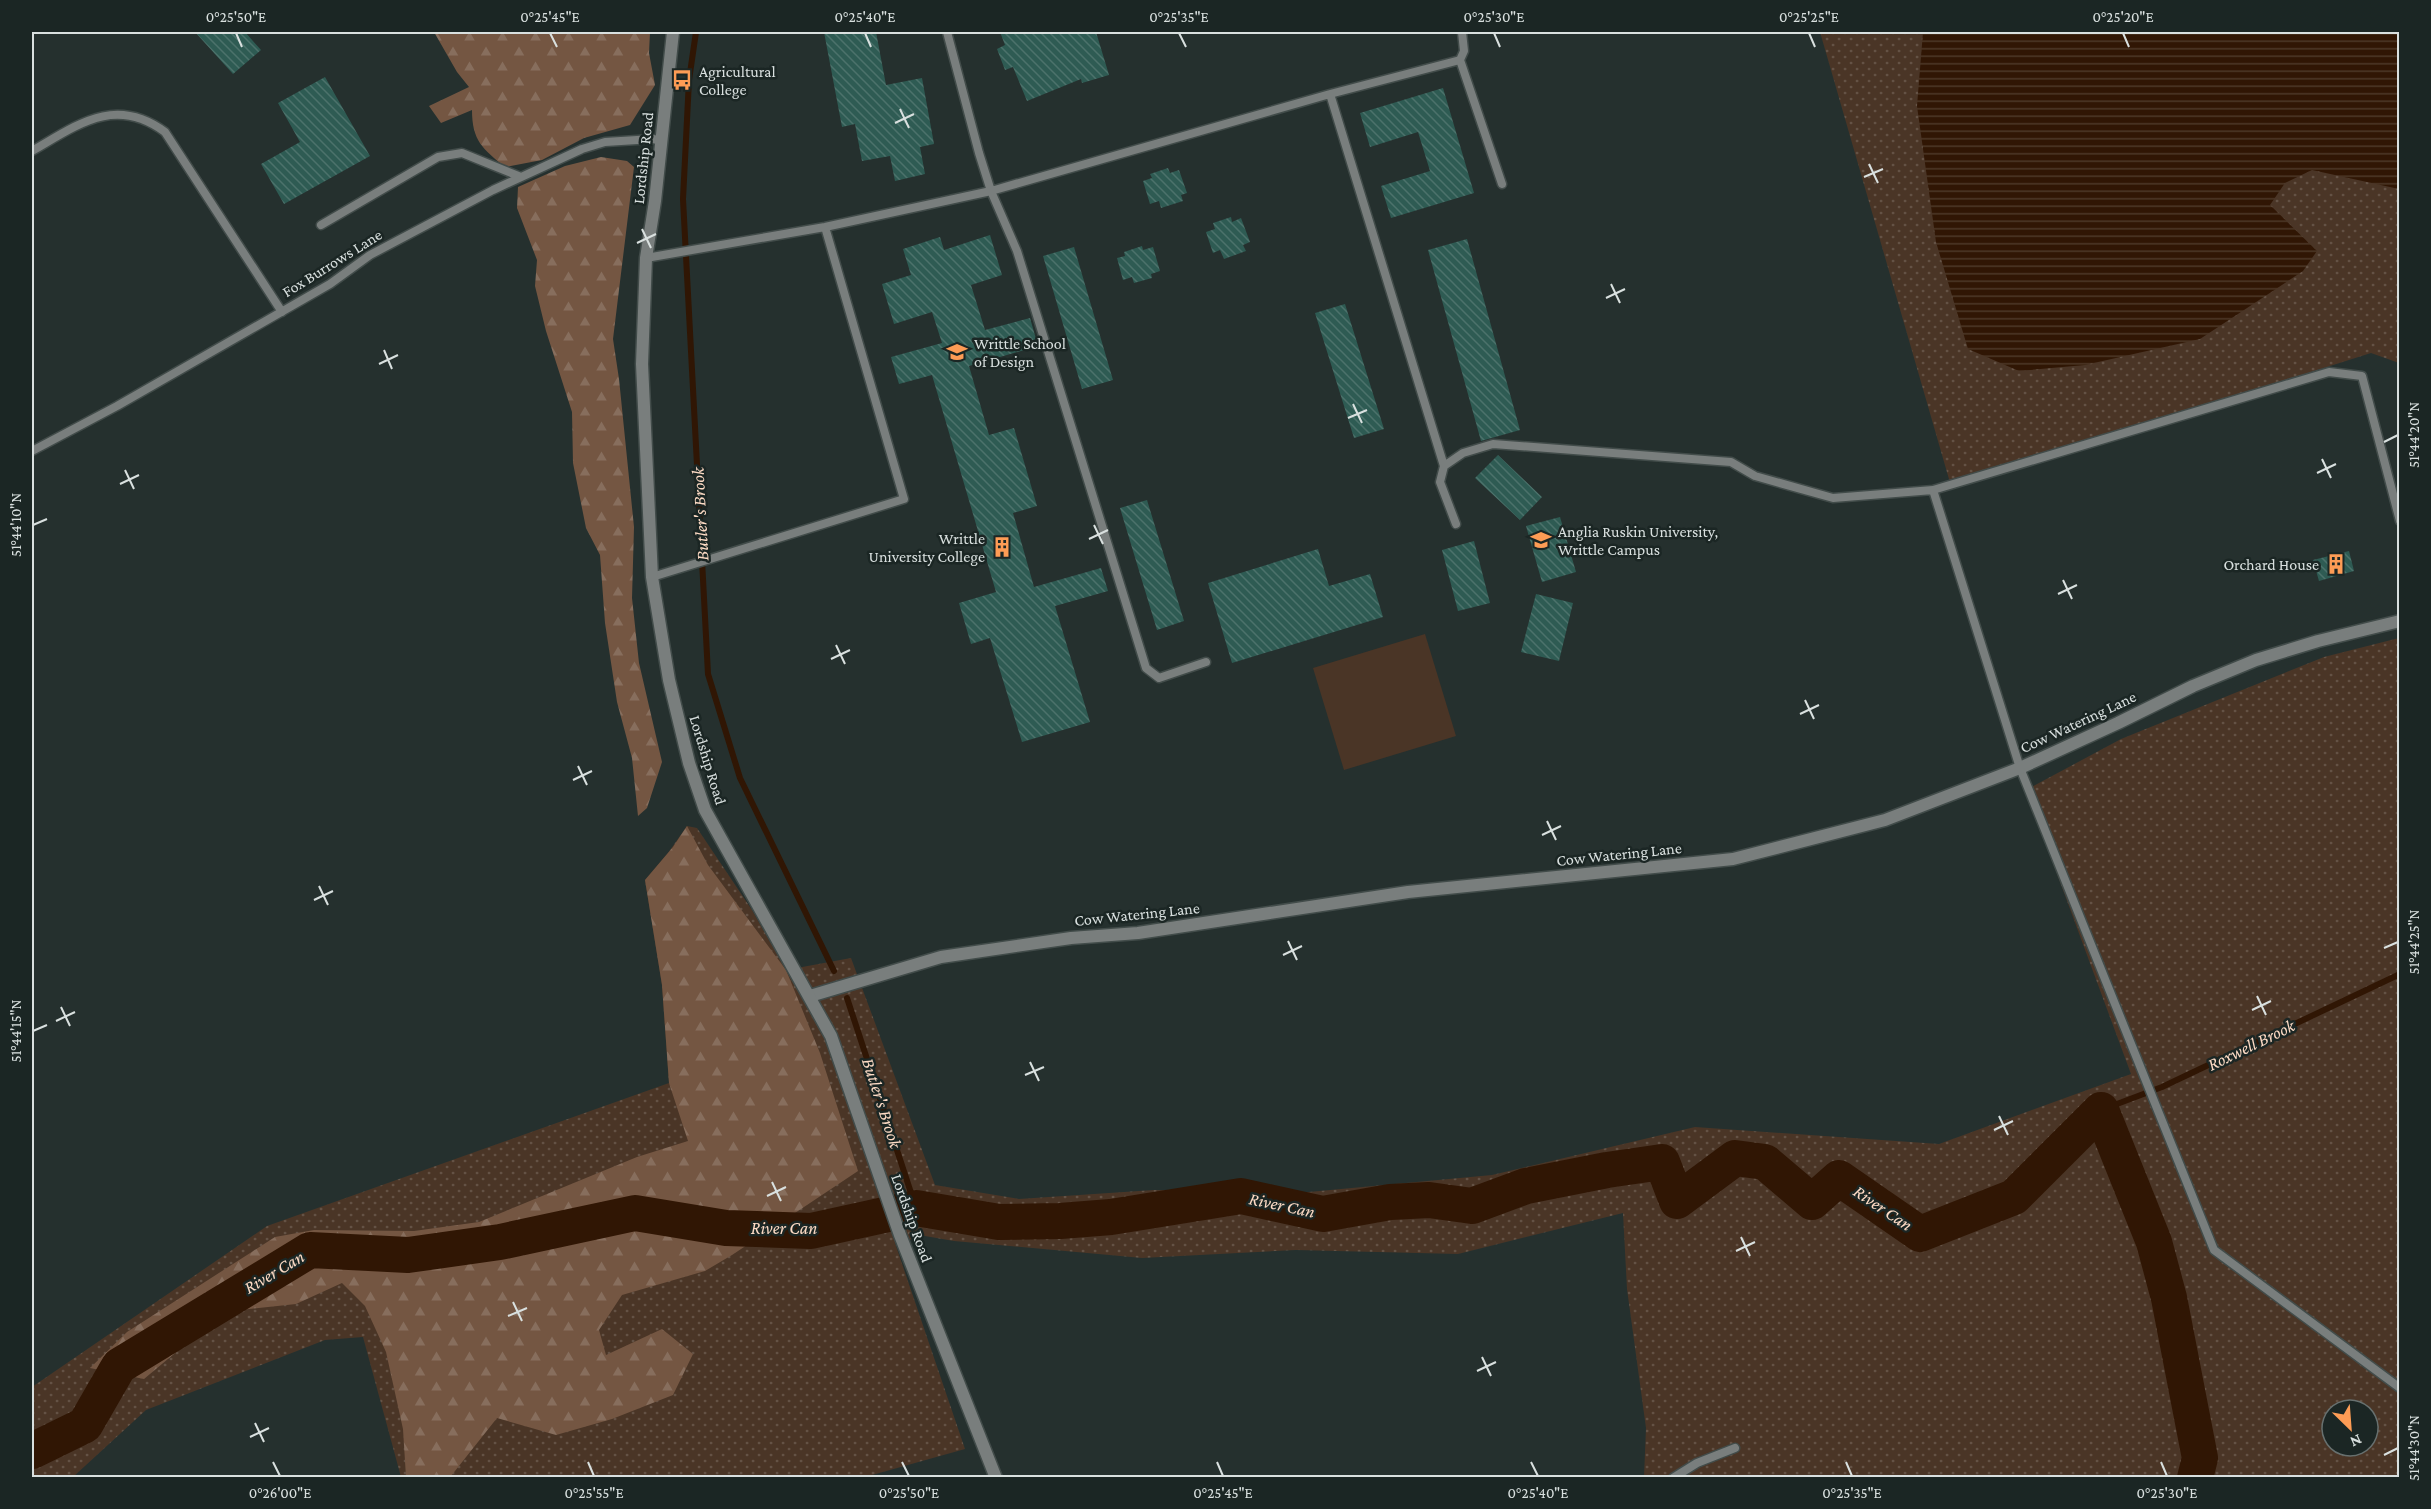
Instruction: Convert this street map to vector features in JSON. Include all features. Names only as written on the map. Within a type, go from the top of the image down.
[{"type":"street","name":"Lordship Road","points":[[673,32],[655,201],[646,258],[642,364],[652,577],[669,680],[689,763],[705,810],[831,1036],[900,1235],[996,1478]]},
{"type":"street","name":"Cow Watering Lane","points":[[810,996],[952,956],[1071,938],[1138,933],[1408,892],[1733,859],[1885,820],[2020,768],[2193,686],[2256,660],[2318,641],[2400,621]]},
{"type":"lane","points":[[947,32],[979,153],[991,191],[1017,251],[1146,668],[1159,678],[1206,662]]},
{"type":"lane","points":[[1462,32],[1464,51],[1460,60],[1502,184]]},
{"type":"lane","points":[[646,258],[825,228],[991,191],[1330,94],[1460,60]]},
{"type":"lane","points":[[1330,94],[1444,466],[1440,483],[1456,524]]},
{"type":"lane","points":[[32,151],[92,118],[127,115],[148,119],[165,132],[282,312]]},
{"type":"lane","name":"Fox Burrows Lane","points":[[32,451],[117,406],[282,312],[330,284],[370,255],[521,177],[582,149],[604,142],[653,139],[662,141]]},
{"type":"lane","points":[[321,225],[438,157],[462,153],[521,177]]},
{"type":"lane","points":[[652,577],[904,499],[825,228]]},
{"type":"lane","points":[[1444,466],[1463,453],[1493,444],[1731,462],[1755,476],[1833,498],[1933,490],[2329,372],[2362,376],[2400,521]]},
{"type":"lane","points":[[1933,490],[2020,768],[2214,1250],[2400,1388]]},
{"type":"lane","points":[[1673,1478],[1696,1463],[1735,1448]]},
{"type":"shaded area","points":[[1820,32],[2399,32],[2399,363],[2371,353],[1951,486]]},
{"type":"shaded area","points":[[1923,32],[2399,32],[2399,189],[2312,170],[2285,183],[2270,205],[2317,251],[2303,271],[2200,339],[2085,365],[2019,371],[1968,349],[1936,242],[1917,106]]},
{"type":"shaded area","points":[[1425,634],[1456,736],[1344,770],[1313,668]]},
{"type":"shaded area","points":[[2399,638],[2399,1477],[1644,1477],[1646,1428],[1627,1289],[1623,1213],[1458,1254],[1296,1250],[1142,1258],[954,1241],[925,1236],[895,1243],[965,1449],[865,1477],[401,1477],[363,1337],[325,1340],[146,1410],[73,1477],[32,1477],[32,1387],[267,1226],[669,1083],[662,985],[645,880],[687,826],[697,828],[752,910],[786,970],[851,958],[935,1185],[1019,1199],[1154,1190],[1298,1193],[1492,1175],[1695,1127],[1939,1144],[2131,1074],[2026,790],[2121,739],[2324,657]]},
{"type":"green space","points":[[434,32],[650,32],[649,53],[655,85],[630,125],[584,138],[542,160],[505,167],[480,143],[474,129],[472,110],[441,123],[429,106],[469,87],[457,72]]},
{"type":"green space","points":[[601,157],[627,161],[634,167],[613,339],[634,527],[632,598],[639,663],[662,762],[647,808],[638,816],[632,758],[617,702],[605,623],[600,555],[586,528],[573,463],[572,412],[546,331],[535,286],[537,260],[517,208],[518,187],[565,166]]},
{"type":"green space","points":[[687,826],[708,865],[786,970],[820,1053],[858,1171],[705,1271],[622,1295],[599,1330],[606,1355],[662,1329],[693,1354],[673,1395],[612,1419],[556,1435],[497,1418],[451,1476],[406,1477],[403,1429],[386,1352],[365,1306],[342,1283],[296,1304],[240,1310],[193,1338],[144,1379],[90,1368],[127,1332],[275,1237],[314,1230],[414,1231],[479,1222],[637,1157],[688,1141],[669,1083],[662,985],[645,880],[673,847]]},
{"type":"building","points":[[195,32],[245,32],[261,50],[233,74]]},
{"type":"building","points":[[824,32],[876,32],[886,85],[922,78],[934,144],[920,147],[925,174],[895,181],[890,156],[862,161],[855,124],[842,127]]},
{"type":"building","points":[[1000,32],[1096,32],[1109,75],[1082,83],[1081,79],[1027,101],[1013,67],[1005,70],[997,49],[1005,45]]},
{"type":"building","points":[[325,77],[370,156],[284,204],[261,164],[300,142],[278,103]]},
{"type":"building","points":[[1443,88],[1474,193],[1391,218],[1381,186],[1430,171],[1418,132],[1370,147],[1360,113]]},
{"type":"building","points":[[1168,168],[1170,173],[1179,170],[1187,193],[1181,195],[1183,201],[1161,208],[1159,201],[1150,204],[1143,181],[1152,178],[1150,174]]},
{"type":"building","points":[[1231,217],[1232,222],[1241,218],[1250,242],[1243,245],[1246,251],[1224,259],[1220,250],[1213,253],[1206,232],[1215,229],[1213,223]]},
{"type":"building","name":"Writtle University College","points":[[990,235],[1002,275],[971,285],[985,330],[1030,318],[1038,346],[969,366],[989,435],[1014,428],[1037,506],[1013,513],[1034,587],[1101,568],[1108,591],[1055,606],[1090,722],[1022,742],[990,638],[971,644],[959,603],[996,592],[932,375],[899,384],[891,357],[942,343],[932,312],[894,324],[882,284],[911,275],[903,249],[940,237],[944,250]]},
{"type":"building","points":[[1467,239],[1520,430],[1481,441],[1428,250]]},
{"type":"building","points":[[1142,246],[1143,250],[1153,247],[1160,271],[1151,274],[1152,278],[1134,283],[1132,277],[1123,280],[1117,258],[1125,256],[1124,252]]},
{"type":"building","points":[[1074,247],[1113,380],[1082,389],[1043,256]]},
{"type":"building","points":[[1345,304],[1384,429],[1354,438],[1315,313]]},
{"type":"building","points":[[1498,455],[1542,497],[1520,520],[1475,478]]},
{"type":"building","points":[[1147,500],[1184,621],[1157,630],[1120,508]]},
{"type":"building","points":[[1560,517],[1576,572],[1542,582],[1526,526]]},
{"type":"building","points":[[1474,541],[1490,603],[1458,611],[1442,550]]},
{"type":"building","points":[[1318,549],[1329,586],[1370,574],[1383,617],[1232,663],[1208,583]]},
{"type":"building","name":"Orchard House","points":[[2349,551],[2354,571],[2319,581],[2313,560]]},
{"type":"building","points":[[1536,594],[1573,603],[1559,661],[1521,652]]},
{"type":"waterway","name":"Butler's Brook","points":[[696,32],[689,80],[683,199],[708,674],[740,778],[834,971]]},
{"type":"waterway","name":"Roxwell Brook","points":[[2101,1110],[2162,1087],[2400,974]]},
{"type":"waterway","name":"Butler's Brook","points":[[847,998],[916,1208]]},
{"type":"waterway","name":"River Can","points":[[32,1451],[85,1425],[119,1366],[310,1250],[408,1255],[500,1242],[635,1213],[726,1228],[811,1231],[916,1208],[999,1222],[1111,1217],[1241,1196],[1323,1214],[1390,1202],[1429,1200],[1472,1206],[1526,1186],[1662,1162],[1677,1201],[1735,1158],[1765,1162],[1812,1202],[1839,1178],[1920,1234],[2014,1197],[2101,1110],[2154,1242],[2169,1298],[2200,1458],[2195,1478]]},
{"type":"place","name":"Agricultural College","points":[[682,80]]},
{"type":"place","name":"Writtle School of Design","points":[[957,352]]},
{"type":"place","name":"Anglia Ruskin University, Writtle Campus","points":[[1541,540]]},
{"type":"place","name":"Writtle University College","points":[[1002,547]]},
{"type":"place","name":"Orchard House","points":[[2336,564]]}]
